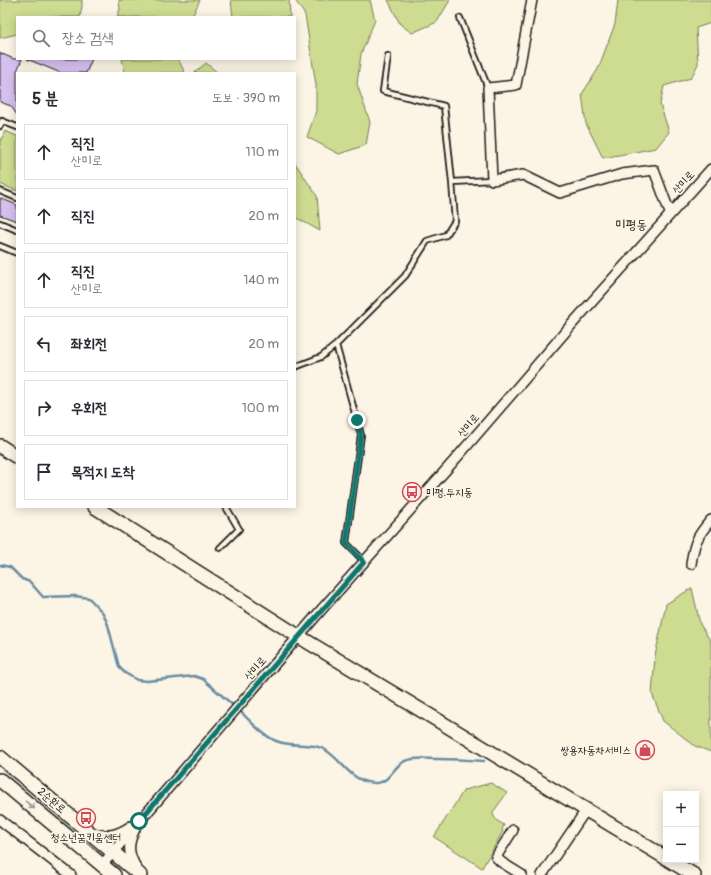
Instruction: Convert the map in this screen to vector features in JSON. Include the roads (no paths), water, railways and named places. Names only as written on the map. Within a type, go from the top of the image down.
[{"type":"street","points":[[532,0],[516,85],[488,88],[492,180],[523,175],[560,193],[622,174],[654,170],[670,214]]},
{"type":"street","name":"산미로","points":[[139,821],[298,636],[453,462],[573,323],[711,169]]},
{"type":"street","points":[[0,446],[16,454]]},
{"type":"street","points":[[97,508],[298,636],[663,856]]},
{"type":"street","points":[[691,564],[694,542],[702,529],[711,520]]},
{"type":"street","name":"2순환로","points":[[0,757],[140,875]]},
{"type":"street","name":"2순환로","points":[[0,780],[114,875]]},
{"type":"street","points":[[542,875],[586,810]]},
{"type":"street","points":[[0,820],[71,875]]},
{"type":"street","points":[[85,828],[99,835],[111,836],[119,834],[139,821]]},
{"type":"street","points":[[102,865],[139,821]]},
{"type":"street","points":[[139,821],[132,837],[129,852],[140,875]]},
{"type":"street","points":[[513,830],[496,857],[501,862],[522,875]]},
{"type":"street","points":[[674,863],[694,875]]},
{"type":"lane","points":[[460,18],[488,88]]},
{"type":"lane","points":[[296,367],[321,357],[336,345],[404,276],[427,241],[446,235],[455,221],[444,106],[382,91],[388,56]]},
{"type":"lane","points":[[0,126],[2,121],[16,127]]},
{"type":"lane","points":[[452,182],[492,180]]},
{"type":"lane","points":[[0,191],[16,198]]},
{"type":"lane","points":[[0,223],[16,230]]},
{"type":"lane","points":[[0,246],[16,252]]},
{"type":"lane","points":[[336,345],[361,435],[346,543],[364,562]]},
{"type":"lane","points":[[220,548],[239,529],[227,508]]},
{"type":"waterway","points":[[0,565],[10,567],[22,579],[30,582],[43,597],[75,596],[89,598],[103,613],[108,625],[119,667],[125,673],[137,680],[147,681],[194,676],[203,679],[235,707]]},
{"type":"waterway","points":[[239,710],[268,737],[279,742],[313,746],[324,749],[354,776],[360,780],[368,782],[377,783],[385,780],[397,766],[405,761],[413,759],[422,758],[484,761]]},
{"type":"place","name":"미평.두지동","points":[[412,492]]},
{"type":"place","name":"쌍용자동차서비스","points":[[645,750]]},
{"type":"place","name":"청소년꿈키움센터","points":[[86,818]]},
{"type":"district","name":"미평동","points":[[631,224]]}]
